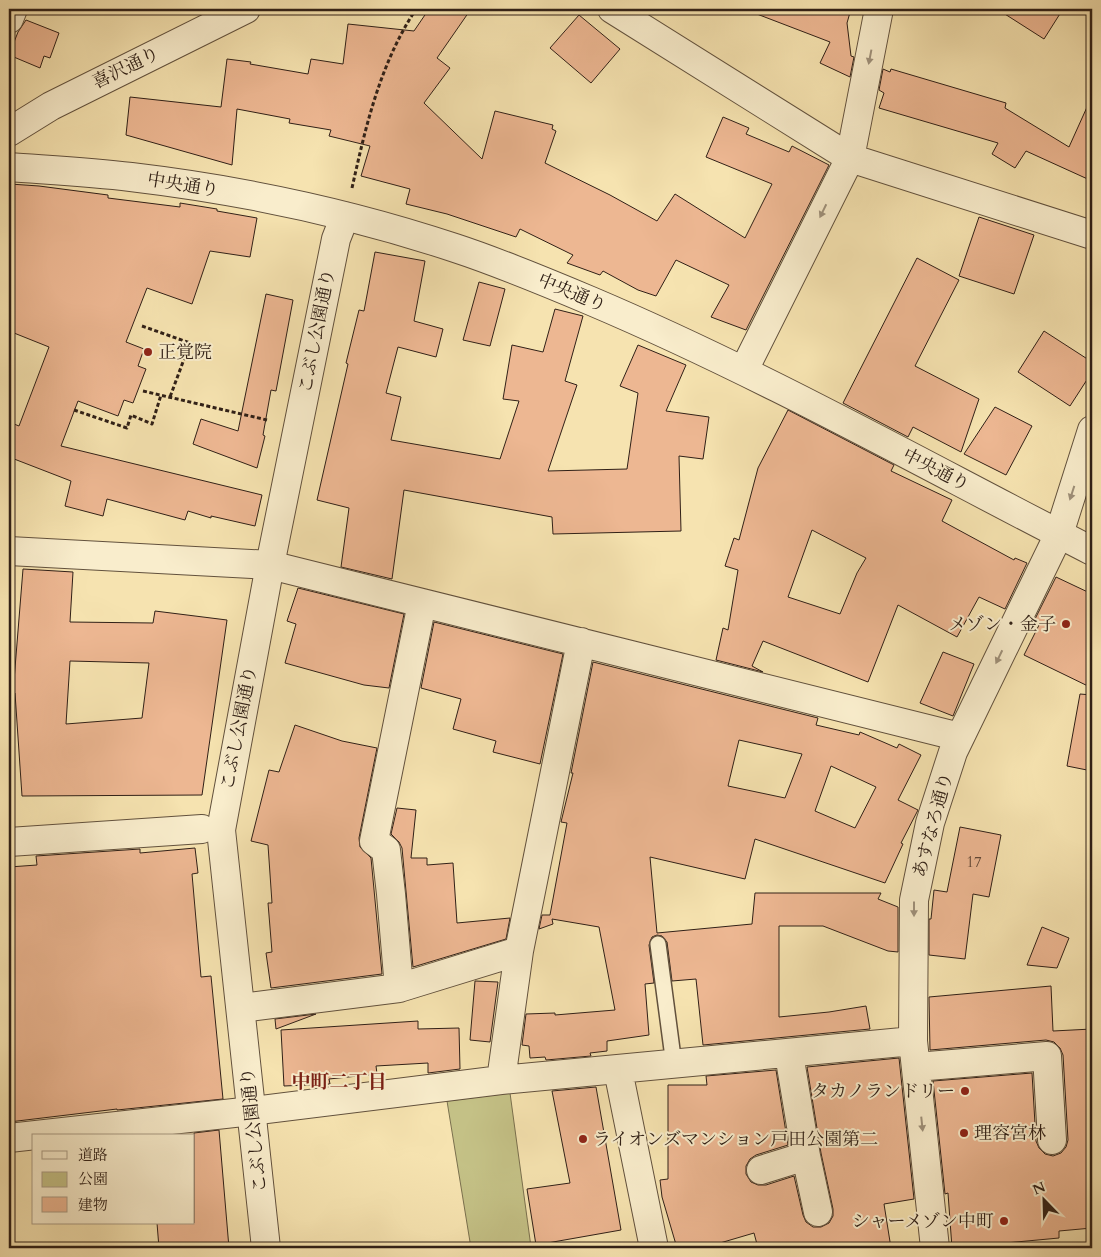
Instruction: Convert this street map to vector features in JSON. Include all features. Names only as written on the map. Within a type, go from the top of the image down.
[{"type":"street","points":[[9,19],[13,9]]},
{"type":"street","name":"喜沢通り","points":[[9,132],[51,106],[246,9]]},
{"type":"street","points":[[612,9],[850,158],[1092,235]]},
{"type":"street","points":[[744,370],[850,158],[879,9]]},
{"type":"street","name":"中央通り","points":[[9,167],[129,177],[272,199],[345,216],[455,248],[536,278],[635,320],[744,370],[1092,551]]},
{"type":"street","name":"こぶし公園通り","points":[[266,1248],[221,830],[270,565],[336,239],[345,216]]},
{"type":"street","name":"あすなろ通り","points":[[935,1248],[915,1054],[914,900],[930,823],[953,752],[1058,534],[1092,430]]},
{"type":"street","points":[[9,551],[270,565],[960,737]]},
{"type":"street","points":[[399,988],[392,894],[386,850],[374,840],[422,603]]},
{"type":"street","points":[[501,1080],[519,951],[580,642]]},
{"type":"street","points":[[9,842],[202,829]]},
{"type":"street","points":[[241,1008],[399,988],[519,951]]},
{"type":"street","points":[[789,1054],[806,1156],[818,1212]]},
{"type":"street","points":[[45,1134],[252,1111],[501,1080],[789,1054],[915,1054],[1046,1056],[1052,1140]]},
{"type":"street","points":[[618,1070],[654,1248]]},
{"type":"street","points":[[9,1138],[32,1135]]},
{"type":"street","points":[[761,1170],[806,1156]]},
{"type":"lane","points":[[658,944],[674,1065]]},
{"type":"path","points":[[345,216],[368,117],[385,68],[416,9]]},
{"type":"path","points":[[142,326],[190,343],[170,397]]},
{"type":"path","points":[[143,390],[267,420]]},
{"type":"path","points":[[74,410],[127,428],[131,416],[152,424],[161,395]]},
{"type":"green space","points":[[510,1093],[531,1247],[471,1248],[447,1101]]},
{"type":"building","points":[[429,9],[471,9],[437,58],[450,68],[424,103],[482,159],[495,111],[553,125],[552,129],[556,131],[545,163],[657,221],[675,194],[745,238],[772,184],[706,157],[723,117],[749,128],[746,134],[789,152],[792,146],[829,165],[746,330],[711,317],[729,285],[676,260],[656,296],[638,290],[603,271],[600,275],[567,263],[573,255],[520,229],[516,237],[447,214],[406,204],[410,189],[361,176],[370,146],[329,136],[331,130],[289,123],[290,119],[237,109],[232,165],[126,135],[130,97],[221,107],[227,59],[308,74],[311,59],[343,64],[348,24],[414,31]]},
{"type":"building","points":[[749,9],[851,9],[847,23],[851,56],[854,57],[850,77],[820,63],[830,42],[749,11]]},
{"type":"building","points":[[997,9],[1063,9],[1044,39]]},
{"type":"building","points":[[579,15],[620,49],[591,83],[550,48]]},
{"type":"building","points":[[26,20],[59,33],[50,58],[44,56],[40,68],[9,55],[18,32]]},
{"type":"building","points":[[883,69],[890,72],[891,69],[1006,103],[1005,108],[1069,147],[1092,96],[1092,181],[1026,151],[1015,168],[992,154],[998,143],[879,108],[884,93],[879,90]]},
{"type":"building","points":[[10,184],[108,195],[108,198],[180,207],[180,203],[257,218],[250,257],[210,251],[192,304],[147,288],[126,342],[144,349],[138,366],[146,369],[133,403],[124,400],[118,416],[78,401],[61,446],[262,495],[255,526],[211,516],[211,518],[188,511],[185,520],[107,499],[103,516],[65,506],[71,481],[9,457],[9,422],[19,426],[49,347],[9,331]]},
{"type":"building","points":[[979,217],[1034,235],[1014,294],[959,276]]},
{"type":"building","points":[[375,252],[425,261],[414,321],[443,329],[436,357],[398,347],[386,393],[401,397],[391,440],[500,459],[519,401],[503,399],[512,345],[543,352],[555,309],[583,316],[565,381],[577,385],[548,471],[627,469],[638,393],[620,386],[638,345],[686,365],[666,411],[709,417],[703,459],[679,456],[681,531],[553,534],[552,517],[404,490],[392,579],[341,567],[349,508],[317,500],[348,364],[346,363],[359,310],[364,311]]},
{"type":"building","points":[[917,258],[959,280],[915,366],[979,399],[961,452],[913,427],[908,437],[843,403]]},
{"type":"building","points":[[479,282],[505,289],[490,346],[463,340]]},
{"type":"building","points":[[266,294],[293,300],[276,391],[271,390],[263,435],[265,436],[257,468],[193,444],[201,419],[238,431]]},
{"type":"building","points":[[1044,331],[1092,362],[1092,372],[1070,406],[1018,372]]},
{"type":"building","points":[[995,407],[1032,426],[1006,475],[964,454]]},
{"type":"building","points":[[788,410],[894,465],[891,471],[952,500],[942,521],[1014,560],[1015,558],[1027,563],[1005,609],[979,597],[957,637],[898,605],[868,682],[763,641],[752,666],[763,672],[716,660],[723,628],[728,630],[738,570],[725,566],[734,538],[739,540],[758,468]],"holes":[[[812,530],[866,558],[857,573],[840,614],[788,597]]]},
{"type":"building","points":[[23,569],[73,572],[70,622],[153,623],[155,611],[227,620],[202,795],[22,796],[15,693],[13,693]],"holes":[[[70,661],[149,663],[142,718],[66,724]]]},
{"type":"building","name":"メゾン・金子","points":[[1056,577],[1092,594],[1092,688],[1024,655],[1039,625],[1033,623]]},
{"type":"building","points":[[298,588],[404,614],[389,688],[364,685],[285,663],[296,624],[287,621]]},
{"type":"building","points":[[434,622],[563,654],[540,764],[493,752],[496,741],[453,729],[461,699],[421,688]]},
{"type":"building","points":[[943,652],[974,664],[953,716],[920,703]]},
{"type":"building","points":[[593,662],[818,718],[816,725],[859,735],[860,732],[897,748],[899,744],[921,755],[898,800],[918,810],[901,843],[903,844],[885,883],[755,839],[745,879],[650,857],[657,933],[752,924],[755,893],[881,893],[878,899],[898,907],[898,952],[888,951],[823,926],[779,926],[779,1017],[866,1006],[870,1029],[703,1045],[696,979],[672,981],[667,942],[662,936],[657,935],[652,937],[649,945],[654,983],[645,984],[649,1035],[607,1041],[607,1051],[590,1053],[591,1056],[546,1060],[545,1057],[530,1058],[529,1046],[522,1045],[526,1014],[555,1013],[555,1015],[615,1010],[599,927],[552,919],[553,924],[539,929],[542,915],[550,915],[567,823],[561,822],[573,773],[571,773]],"holes":[[[739,740],[802,754],[785,798],[728,786]],[[831,766],[876,787],[855,828],[815,811]]]},
{"type":"building","points":[[1080,694],[1092,695],[1092,771],[1067,766]]},
{"type":"building","points":[[295,725],[342,741],[377,748],[359,838],[360,847],[371,858],[382,974],[271,988],[266,953],[272,952],[268,903],[272,903],[268,845],[251,841],[269,770],[279,772]]},
{"type":"building","points":[[397,808],[416,810],[411,858],[427,858],[427,865],[453,863],[457,923],[510,918],[506,939],[413,967],[402,848],[391,834]]},
{"type":"building","points":[[960,827],[1001,835],[989,897],[973,894],[965,959],[929,955],[929,919],[931,919],[934,890],[947,892]]},
{"type":"building","points":[[195,848],[198,873],[192,874],[201,977],[211,976],[223,1099],[9,1122],[9,867],[37,865],[36,856],[140,849],[140,853]]},
{"type":"building","points":[[1042,927],[1069,938],[1057,968],[1027,965]]},
{"type":"building","points":[[475,981],[498,982],[490,1042],[470,1040]]},
{"type":"building","points":[[1051,986],[1053,1031],[1092,1029],[1092,1228],[1059,1231],[1059,1238],[952,1248],[948,1193],[945,1194],[933,1081],[1032,1073],[1036,1141],[1039,1148],[1045,1154],[1053,1156],[1061,1153],[1066,1147],[1068,1140],[1063,1055],[1060,1048],[1054,1042],[1046,1040],[930,1050],[929,997]]},
{"type":"building","points":[[316,1014],[276,1029],[275,1019]]},
{"type":"building","points":[[418,1021],[418,1029],[459,1028],[460,1069],[428,1073],[428,1063],[376,1066],[377,1074],[329,1079],[330,1084],[284,1086],[281,1030]]},
{"type":"building","points":[[899,1058],[914,1199],[884,1204],[891,1248],[758,1248],[754,1233],[703,1248],[677,1248],[662,1197],[660,1180],[668,1179],[668,1085],[707,1085],[706,1076],[776,1070],[788,1145],[756,1155],[750,1159],[746,1166],[746,1174],[751,1182],[758,1185],[766,1185],[794,1176],[806,1222],[813,1227],[821,1227],[829,1223],[833,1216],[833,1209],[821,1153],[807,1067]]},
{"type":"building","name":"ライオンズマンション戸田公園第二","points":[[596,1087],[621,1230],[536,1245],[527,1189],[570,1183],[552,1091]]},
{"type":"building","points":[[219,1130],[229,1248],[159,1248],[157,1224],[195,1224],[194,1133]]},
{"type":"place","name":"正覚院","points":[[148,352]]},
{"type":"place","name":"メゾン・金子","points":[[1066,624]]},
{"type":"place","name":"タカノランドリー","points":[[965,1091]]},
{"type":"place","name":"理容宮林","points":[[964,1133]]},
{"type":"place","name":"ライオンズマンション戸田公園第二","points":[[583,1139]]},
{"type":"place","name":"シャーメゾン中町","points":[[1004,1221]]},
{"type":"district","name":"中町二丁目","points":[[339,1082]]}]
